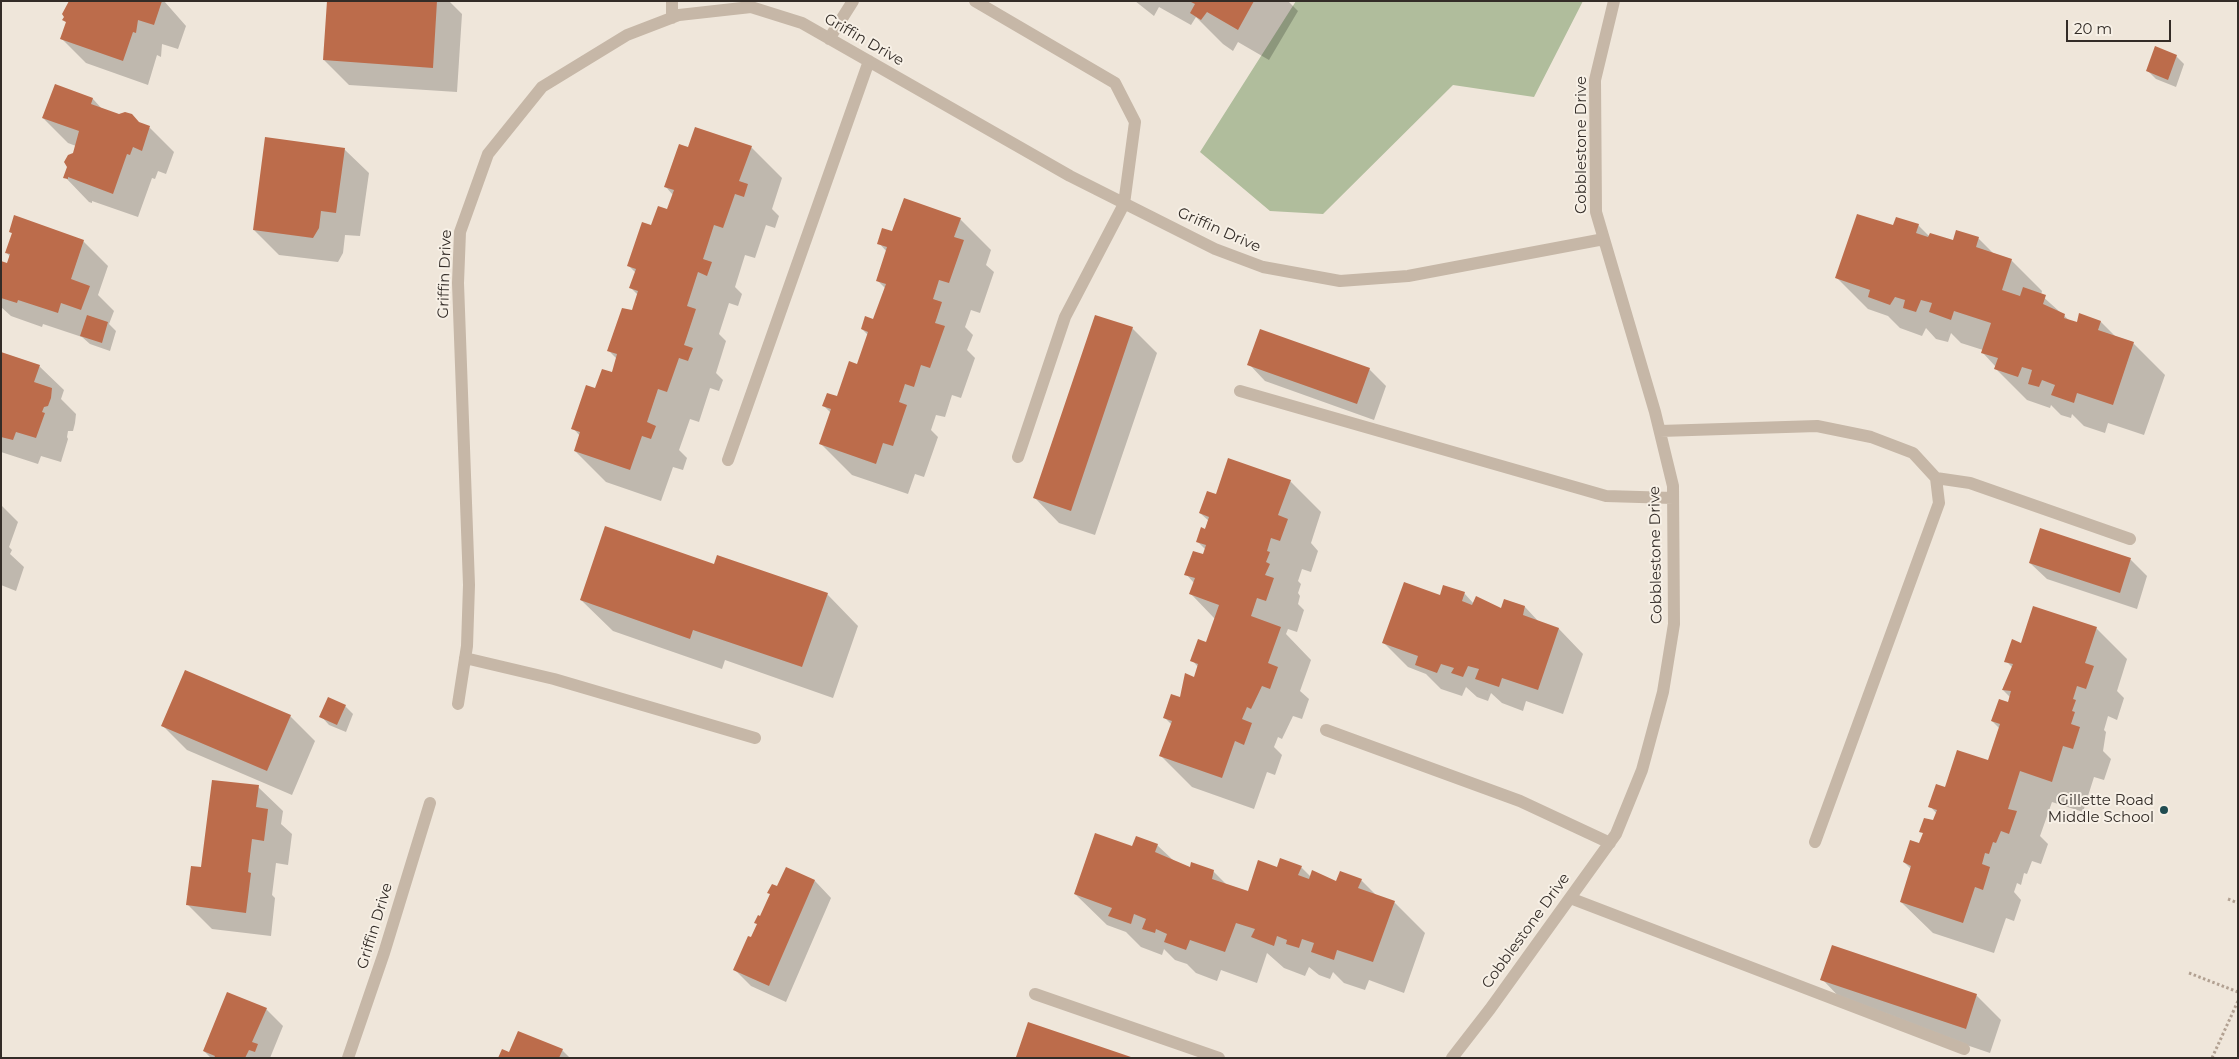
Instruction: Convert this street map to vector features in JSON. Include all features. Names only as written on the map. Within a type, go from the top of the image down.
[{"type":"street","points":[[672,1],[672,18]]},
{"type":"street","points":[[829,39],[853,1]]},
{"type":"street","points":[[975,1],[1115,83],[1135,122],[1124,204],[1065,317],[1018,457]]},
{"type":"street","name":"Cobblestone Drive","points":[[1452,1058],[1490,1009],[1616,834],[1642,770],[1663,692],[1674,624],[1673,486],[1660,431],[1596,212],[1595,80],[1614,1]]},
{"type":"street","name":"Griffin Drive","points":[[458,704],[465,658],[469,585],[458,283],[460,232],[488,154],[542,88],[627,34],[672,18],[751,7],[802,23],[1070,176],[1215,249],[1263,267],[1340,281],[1408,276],[1604,239]]},
{"type":"street","points":[[728,460],[868,61]]},
{"type":"street","points":[[1240,390],[1606,496],[1673,498]]},
{"type":"street","points":[[1660,431],[1817,426],[1872,437],[1914,452],[1936,478],[1939,503],[1815,842]]},
{"type":"street","points":[[1936,478],[1970,483],[2130,540]]},
{"type":"street","points":[[465,658],[554,679],[755,738]]},
{"type":"street","points":[[1326,730],[1520,801],[1610,843]]},
{"type":"street","name":"Griffin Drive","points":[[348,1058],[384,953],[430,803]]},
{"type":"street","points":[[1570,898],[1964,1049]]},
{"type":"street","points":[[1035,994],[1219,1058]]},
{"type":"path","points":[[2228,899],[2238,903]]},
{"type":"path","points":[[2189,973],[2238,992]]},
{"type":"path","points":[[2212,1058],[2238,1001]]},
{"type":"green space","points":[[1296,1],[1583,1],[1534,97],[1453,85],[1323,214],[1270,211],[1200,152]]},
{"type":"building","points":[[69,1],[162,1],[154,25],[138,20],[136,33],[133,32],[123,61],[60,39],[66,22],[62,20],[64,17],[62,14]]},
{"type":"building","points":[[327,1],[437,1],[433,68],[323,60]]},
{"type":"building","points":[[1189,1],[1254,1],[1238,30],[1207,12],[1201,20],[1190,13],[1195,4]]},
{"type":"building","points":[[2155,46],[2177,55],[2168,80],[2146,71]]},
{"type":"building","points":[[55,84],[93,98],[91,104],[119,114],[125,112],[132,114],[139,122],[150,126],[142,151],[133,147],[130,155],[127,154],[113,194],[68,177],[68,179],[63,178],[67,167],[64,162],[68,155],[73,153],[79,131],[42,118]]},
{"type":"building","points":[[695,127],[752,146],[739,181],[748,184],[744,197],[735,194],[723,228],[714,225],[703,259],[712,262],[707,276],[698,272],[687,306],[696,309],[684,345],[693,348],[688,361],[679,358],[667,392],[658,389],[647,422],[656,426],[651,439],[642,436],[630,470],[574,451],[580,432],[571,429],[586,385],[595,388],[602,369],[612,372],[617,354],[607,351],[622,308],[632,310],[638,291],[629,288],[636,269],[627,266],[642,222],[651,225],[658,206],[667,209],[674,190],[664,187],[679,144],[688,147]]},
{"type":"building","points":[[265,137],[345,148],[336,213],[321,211],[319,228],[313,238],[253,230]]},
{"type":"building","points":[[904,198],[961,218],[954,237],[964,240],[949,283],[939,280],[933,299],[942,302],[935,323],[945,326],[930,368],[921,365],[914,387],[905,384],[899,402],[907,405],[893,446],[883,443],[876,464],[819,444],[831,409],[822,406],[827,393],[837,396],[849,361],[857,364],[868,332],[861,329],[865,316],[873,319],[886,284],[876,281],[887,247],[877,244],[882,228],[892,231]]},
{"type":"building","points":[[1857,214],[1893,225],[1896,217],[1919,224],[1916,233],[1928,237],[1930,233],[1953,240],[1956,230],[1979,237],[1976,247],[2012,259],[2002,290],[2020,296],[2023,287],[2046,295],[2043,304],[2065,314],[2064,318],[2077,322],[2079,313],[2101,321],[2098,330],[2134,342],[2113,405],[2077,393],[2074,403],[2051,395],[2055,385],[2042,380],[2039,387],[2028,384],[2032,370],[2022,367],[2018,377],[1994,369],[1998,358],[1981,353],[1991,323],[1954,311],[1951,320],[1929,312],[1932,303],[1921,300],[1916,312],[1903,308],[1905,300],[1895,297],[1890,305],[1868,297],[1870,290],[1835,278]]},
{"type":"building","points":[[14,215],[84,240],[71,279],[90,286],[81,310],[61,303],[58,313],[18,300],[17,303],[1,298],[1,261],[7,263],[10,254],[5,253],[12,233],[9,232]]},
{"type":"building","points":[[87,315],[108,322],[102,343],[80,336]]},
{"type":"building","points":[[1095,315],[1133,327],[1071,511],[1033,498]]},
{"type":"building","points":[[1260,329],[1370,368],[1357,404],[1247,365]]},
{"type":"building","points":[[1,352],[40,365],[34,382],[52,388],[48,406],[44,407],[42,412],[45,413],[36,438],[16,432],[13,440],[1,437]]},
{"type":"building","points":[[1228,458],[1291,480],[1278,515],[1288,519],[1280,541],[1271,538],[1267,551],[1270,552],[1266,562],[1270,564],[1265,575],[1274,578],[1266,601],[1257,598],[1251,616],[1281,627],[1268,663],[1278,667],[1270,689],[1262,686],[1251,709],[1247,707],[1242,719],[1252,723],[1244,745],[1235,741],[1222,778],[1159,756],[1172,721],[1163,718],[1171,694],[1180,697],[1185,673],[1194,677],[1198,664],[1190,661],[1198,639],[1206,642],[1219,605],[1189,594],[1195,578],[1184,575],[1193,551],[1203,554],[1206,545],[1196,542],[1201,527],[1205,529],[1209,517],[1199,513],[1207,491],[1216,494]]},
{"type":"building","points":[[605,526],[714,564],[717,555],[828,593],[802,667],[693,630],[690,639],[580,600]]},
{"type":"building","points":[[2040,528],[2131,558],[2120,593],[2029,563]]},
{"type":"building","points":[[1404,582],[1440,595],[1443,585],[1465,592],[1462,601],[1472,605],[1476,596],[1501,608],[1504,599],[1525,606],[1523,615],[1559,628],[1538,690],[1502,678],[1499,687],[1475,679],[1479,669],[1468,666],[1463,677],[1451,673],[1454,668],[1441,664],[1437,673],[1415,665],[1418,656],[1382,643]]},
{"type":"building","points":[[2033,606],[2097,627],[2085,663],[2094,666],[2086,689],[2077,686],[2073,699],[2076,700],[2072,711],[2075,712],[2071,724],[2080,727],[2073,749],[2063,746],[2052,782],[2020,771],[2008,809],[2017,811],[2009,834],[2001,831],[1996,843],[1993,842],[1989,854],[1985,853],[1982,864],[1990,867],[1983,890],[1975,887],[1963,923],[1900,902],[1911,866],[1903,862],[1910,840],[1919,843],[1923,833],[1919,832],[1924,818],[1933,820],[1937,810],[1928,807],[1936,784],[1945,787],[1957,750],[1988,760],[2000,724],[1991,721],[1999,699],[2008,702],[2011,691],[2002,690],[2013,664],[2004,662],[2012,639],[2021,643]]},
{"type":"building","points":[[185,670],[291,715],[267,771],[161,726]]},
{"type":"building","points":[[328,697],[346,705],[337,725],[319,717]]},
{"type":"building","points":[[212,780],[259,785],[256,807],[268,809],[264,841],[252,839],[248,872],[251,873],[246,913],[186,905],[191,866],[201,867]]},
{"type":"building","points":[[1095,833],[1132,846],[1136,836],[1158,844],[1155,852],[1190,867],[1191,862],[1214,870],[1212,879],[1248,891],[1258,860],[1277,867],[1280,858],[1302,866],[1298,875],[1309,879],[1312,870],[1336,881],[1340,871],[1362,879],[1358,888],[1395,901],[1373,962],[1337,950],[1334,960],[1311,952],[1314,943],[1302,939],[1299,948],[1286,944],[1287,940],[1277,936],[1274,946],[1251,937],[1255,929],[1236,923],[1225,952],[1190,940],[1186,950],[1164,942],[1167,934],[1156,929],[1155,933],[1142,929],[1146,919],[1134,914],[1131,924],[1108,916],[1112,908],[1074,894]]},
{"type":"building","points":[[786,867],[815,880],[769,986],[733,970],[748,936],[751,937],[757,924],[754,923],[758,915],[760,916],[770,894],[767,893],[772,884],[777,886]]},
{"type":"building","points":[[1832,945],[1977,994],[1966,1029],[1820,980]]},
{"type":"building","points":[[227,992],[267,1008],[252,1042],[258,1044],[255,1052],[249,1050],[245,1058],[214,1058],[215,1056],[203,1051]]},
{"type":"building","points":[[1028,1022],[1131,1058],[1018,1058],[1016,1057]]},
{"type":"building","points":[[518,1031],[563,1049],[559,1058],[498,1058],[502,1049],[509,1052]]},
{"type":"place","name":"Gillette Road Middle School","points":[[2164,810]]}]
